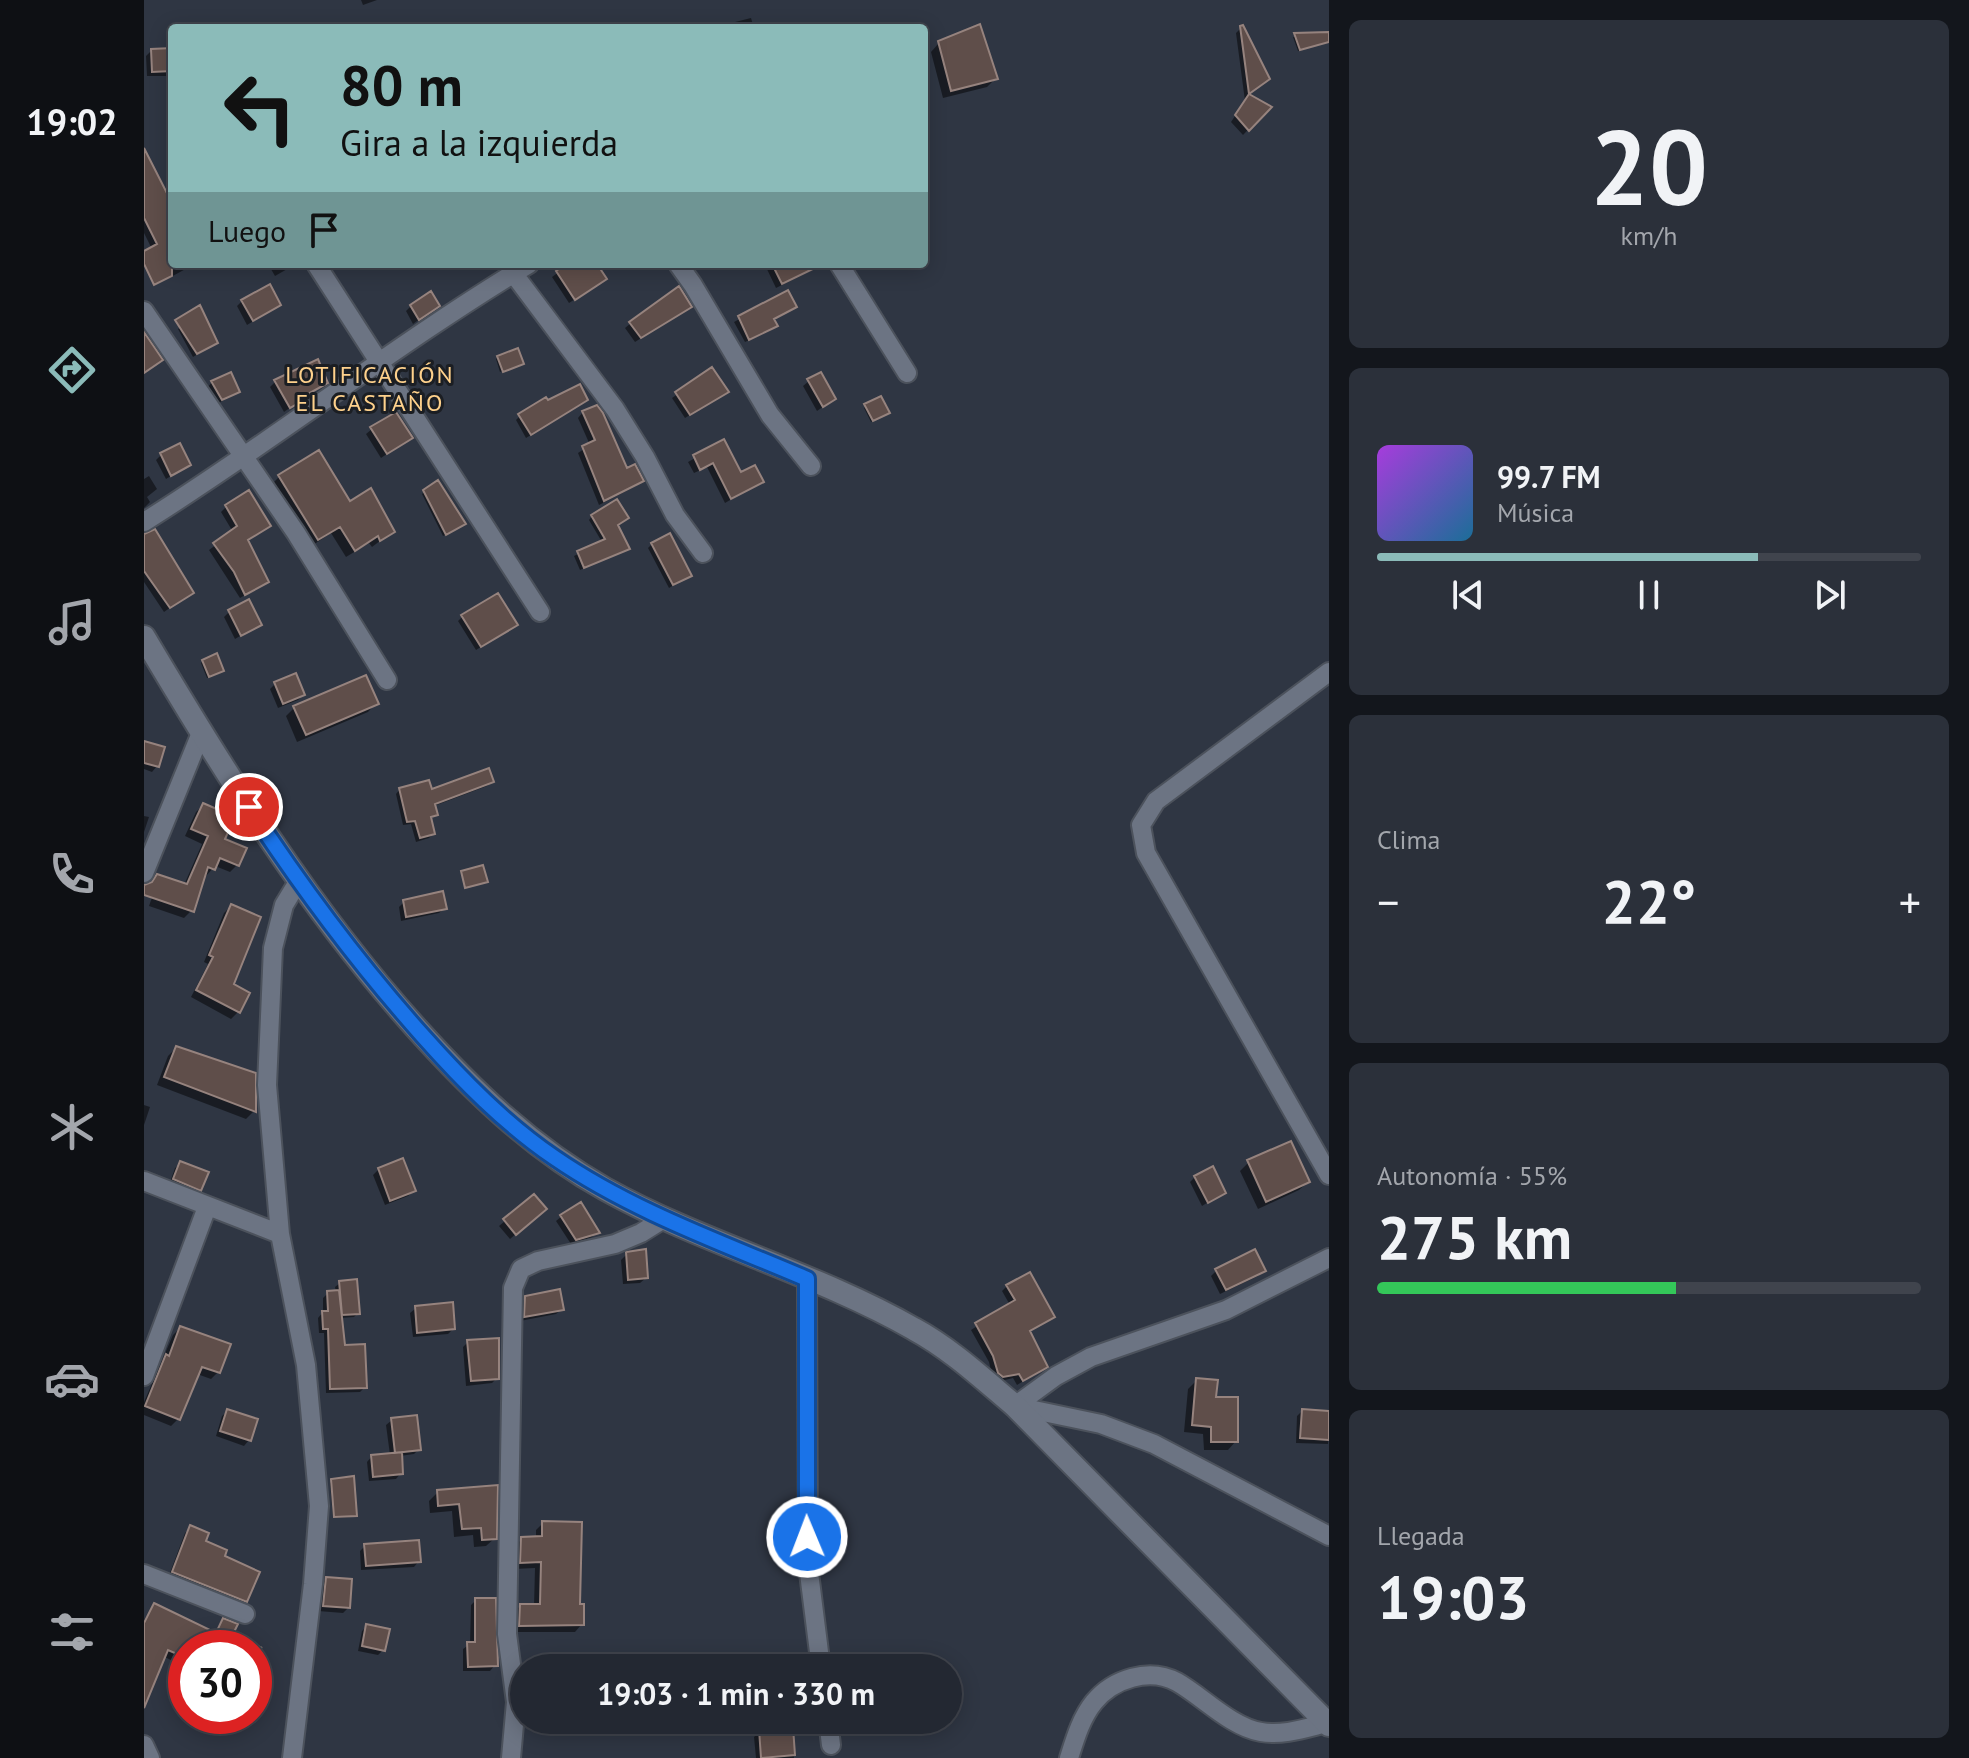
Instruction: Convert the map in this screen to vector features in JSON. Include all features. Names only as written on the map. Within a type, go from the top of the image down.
[{"type":"street","points":[[319,268],[540,612]]},
{"type":"street","points":[[681,268],[770,415],[811,466]]},
{"type":"street","points":[[841,268],[907,373]]},
{"type":"street","points":[[144,522],[245,458],[314,406],[521,269],[615,409],[645,457],[675,515],[703,553]]},
{"type":"street","points":[[144,311],[296,533],[387,680]]},
{"type":"street","points":[[144,637],[201,733],[298,882],[392,1001],[454,1070],[508,1122],[556,1159],[606,1189],[665,1218],[864,1303],[917,1330],[965,1364],[1015,1406],[1328,1724]]},
{"type":"street","points":[[1329,672],[1156,801],[1141,825],[1146,853],[1329,1175]]},
{"type":"street","points":[[144,873],[201,733]]},
{"type":"street","points":[[292,1758],[319,1506],[306,1365],[280,1234],[267,1085],[273,948],[284,905],[298,882]]},
{"type":"street","points":[[144,1181],[280,1234]]},
{"type":"street","points":[[144,1376],[207,1207]]},
{"type":"street","points":[[511,1758],[516,1702],[507,1620],[513,1288],[521,1269],[538,1261],[615,1244],[665,1218]]},
{"type":"street","points":[[1015,1406],[1056,1376],[1091,1357],[1226,1310],[1329,1258]]},
{"type":"street","points":[[807,1279],[808,1565],[819,1654]]},
{"type":"street","points":[[1015,1406],[1101,1424],[1154,1444],[1329,1536]]},
{"type":"street","points":[[144,1574],[245,1614]]},
{"type":"street","points":[[1069,1758],[1077,1733],[1094,1702],[1120,1681],[1145,1674],[1174,1680],[1229,1718],[1259,1732],[1288,1732],[1328,1724]]},
{"type":"street","points":[[830,1734],[831,1745]]},
{"type":"street","points":[[144,1745],[150,1758]]},
{"type":"building","points":[[980,24],[998,79],[951,91],[938,41]]},
{"type":"building","points":[[1243,25],[1270,79],[1249,94],[1240,26]]},
{"type":"building","points":[[1329,32],[1329,42],[1300,50],[1294,33]]},
{"type":"building","points":[[168,48],[168,71],[152,72],[151,49]]},
{"type":"building","points":[[1249,94],[1272,107],[1249,131],[1235,115]]},
{"type":"building","points":[[144,148],[168,195],[168,268],[172,268],[172,276],[154,285],[144,264],[144,251],[157,244],[144,218]]},
{"type":"building","points":[[560,268],[600,268],[607,279],[575,300],[556,271]]},
{"type":"building","points":[[774,268],[815,268],[782,284]]},
{"type":"building","points":[[270,284],[281,305],[253,321],[241,300]]},
{"type":"building","points":[[679,286],[692,307],[641,338],[629,322]]},
{"type":"building","points":[[788,290],[797,307],[774,319],[778,326],[749,340],[738,316]]},
{"type":"building","points":[[431,291],[440,306],[419,320],[410,305]]},
{"type":"building","points":[[200,305],[218,343],[197,354],[175,320]]},
{"type":"building","points":[[144,332],[163,360],[144,373]]},
{"type":"building","points":[[518,348],[524,364],[503,372],[497,356]]},
{"type":"building","points":[[318,359],[328,383],[290,408],[274,380]]},
{"type":"building","points":[[712,367],[729,392],[690,415],[675,392]]},
{"type":"building","points":[[231,372],[240,392],[222,400],[211,381]]},
{"type":"building","points":[[821,372],[836,399],[823,407],[807,379]]},
{"type":"building","points":[[580,384],[588,400],[531,435],[518,414],[546,397],[548,400]]},
{"type":"building","points":[[881,396],[890,413],[873,421],[864,404]]},
{"type":"building","points":[[597,405],[627,468],[635,464],[644,481],[604,501],[582,446],[595,440],[582,411]]},
{"type":"building","points":[[396,412],[413,438],[387,454],[370,427]]},
{"type":"building","points":[[724,439],[741,472],[755,465],[764,482],[731,499],[713,463],[700,470],[693,455]]},
{"type":"building","points":[[180,443],[191,465],[171,476],[160,453]]},
{"type":"building","points":[[319,450],[350,501],[371,488],[395,532],[380,541],[378,536],[355,551],[340,527],[318,540],[278,475]]},
{"type":"building","points":[[438,480],[466,524],[446,535],[423,490]]},
{"type":"building","points":[[249,490],[271,526],[248,540],[269,582],[245,595],[234,572],[213,543],[237,526],[225,505]]},
{"type":"building","points":[[617,499],[629,518],[618,525],[630,549],[584,568],[577,551],[605,539],[591,515]]},
{"type":"building","points":[[155,529],[194,593],[170,608],[144,571],[144,534]]},
{"type":"building","points":[[670,533],[692,576],[673,585],[651,543]]},
{"type":"building","points":[[498,593],[518,625],[481,647],[461,615]]},
{"type":"building","points":[[249,599],[262,625],[241,636],[228,610]]},
{"type":"building","points":[[217,653],[224,671],[209,677],[202,660]]},
{"type":"building","points":[[296,673],[305,695],[283,704],[274,682]]},
{"type":"building","points":[[366,675],[379,704],[306,735],[293,706]]},
{"type":"building","points":[[144,741],[165,747],[159,767],[144,763]]},
{"type":"building","points":[[489,768],[494,782],[435,804],[438,815],[431,817],[435,834],[420,838],[415,821],[407,822],[399,788],[429,780],[432,789]]},
{"type":"building","points":[[203,803],[235,817],[225,839],[247,848],[239,866],[220,858],[215,870],[208,867],[194,912],[144,895],[144,885],[152,882],[157,874],[187,884],[208,836],[191,829]]},
{"type":"building","points":[[483,865],[488,882],[465,888],[461,871]]},
{"type":"building","points":[[443,891],[447,909],[406,917],[403,900]]},
{"type":"building","points":[[231,904],[261,917],[234,984],[250,993],[240,1013],[196,990],[213,957],[209,955]]},
{"type":"building","points":[[176,1046],[256,1073],[256,1112],[164,1077]]},
{"type":"building","points":[[1291,1141],[1310,1182],[1266,1202],[1247,1160]]},
{"type":"building","points":[[403,1158],[416,1191],[390,1201],[378,1168]]},
{"type":"building","points":[[180,1161],[209,1172],[201,1191],[173,1179]]},
{"type":"building","points":[[1213,1166],[1226,1193],[1208,1203],[1194,1176]]},
{"type":"building","points":[[534,1194],[547,1209],[516,1235],[503,1219]]},
{"type":"building","points":[[581,1202],[600,1233],[576,1240],[560,1215]]},
{"type":"building","points":[[646,1249],[648,1278],[628,1280],[626,1252]]},
{"type":"building","points":[[1255,1249],[1266,1271],[1226,1290],[1215,1269]]},
{"type":"building","points":[[1030,1272],[1055,1317],[1030,1331],[1048,1367],[1023,1381],[1019,1374],[1003,1377],[998,1373],[993,1356],[975,1323],[1015,1300],[1006,1285]]},
{"type":"building","points":[[357,1279],[360,1314],[342,1315],[339,1281]]},
{"type":"building","points":[[560,1289],[564,1310],[524,1317],[525,1296]]},
{"type":"building","points":[[339,1290],[345,1345],[365,1344],[367,1388],[330,1389],[328,1329],[323,1329],[322,1311],[328,1311],[327,1291]]},
{"type":"building","points":[[453,1302],[455,1329],[417,1333],[415,1306]]},
{"type":"building","points":[[180,1326],[231,1344],[220,1373],[202,1367],[180,1420],[145,1406]]},
{"type":"building","points":[[499,1338],[499,1379],[471,1381],[467,1340]]},
{"type":"building","points":[[1196,1378],[1218,1380],[1216,1397],[1238,1397],[1238,1442],[1211,1442],[1211,1427],[1192,1425]]},
{"type":"building","points":[[227,1409],[258,1419],[251,1441],[220,1431]]},
{"type":"building","points":[[1302,1409],[1329,1411],[1329,1440],[1300,1438]]},
{"type":"building","points":[[417,1415],[421,1450],[395,1453],[391,1418]]},
{"type":"building","points":[[402,1452],[403,1474],[373,1477],[371,1455]]},
{"type":"building","points":[[354,1476],[357,1516],[334,1517],[331,1479]]},
{"type":"building","points":[[498,1485],[497,1539],[482,1540],[481,1528],[462,1529],[459,1504],[438,1506],[437,1490]]},
{"type":"building","points":[[542,1521],[582,1522],[580,1604],[584,1604],[584,1625],[519,1626],[520,1604],[540,1604],[541,1562],[520,1563],[521,1537],[542,1536]]},
{"type":"building","points":[[190,1525],[209,1533],[206,1541],[227,1550],[225,1556],[260,1572],[247,1602],[172,1572]]},
{"type":"building","points":[[419,1540],[421,1562],[366,1566],[364,1544]]},
{"type":"building","points":[[326,1577],[352,1579],[350,1608],[323,1606]]},
{"type":"building","points":[[475,1598],[496,1598],[498,1666],[468,1667],[467,1642],[475,1642]]},
{"type":"building","points":[[154,1603],[210,1630],[168,1630],[168,1650],[144,1708],[144,1623]]},
{"type":"building","points":[[223,1618],[238,1624],[235,1630],[217,1630]]},
{"type":"building","points":[[366,1624],[390,1629],[385,1651],[362,1646]]},
{"type":"building","points":[[759,1734],[794,1734],[795,1755],[761,1758]]},
{"type":"district","name":"LOTIFICACIÓN EL CASTAÑO","points":[[370,388]]},
{"type":"route","points":[[249,807],[298,882],[339,937],[454,1070],[508,1122],[556,1159],[606,1189],[807,1279],[807,1537]]}]
